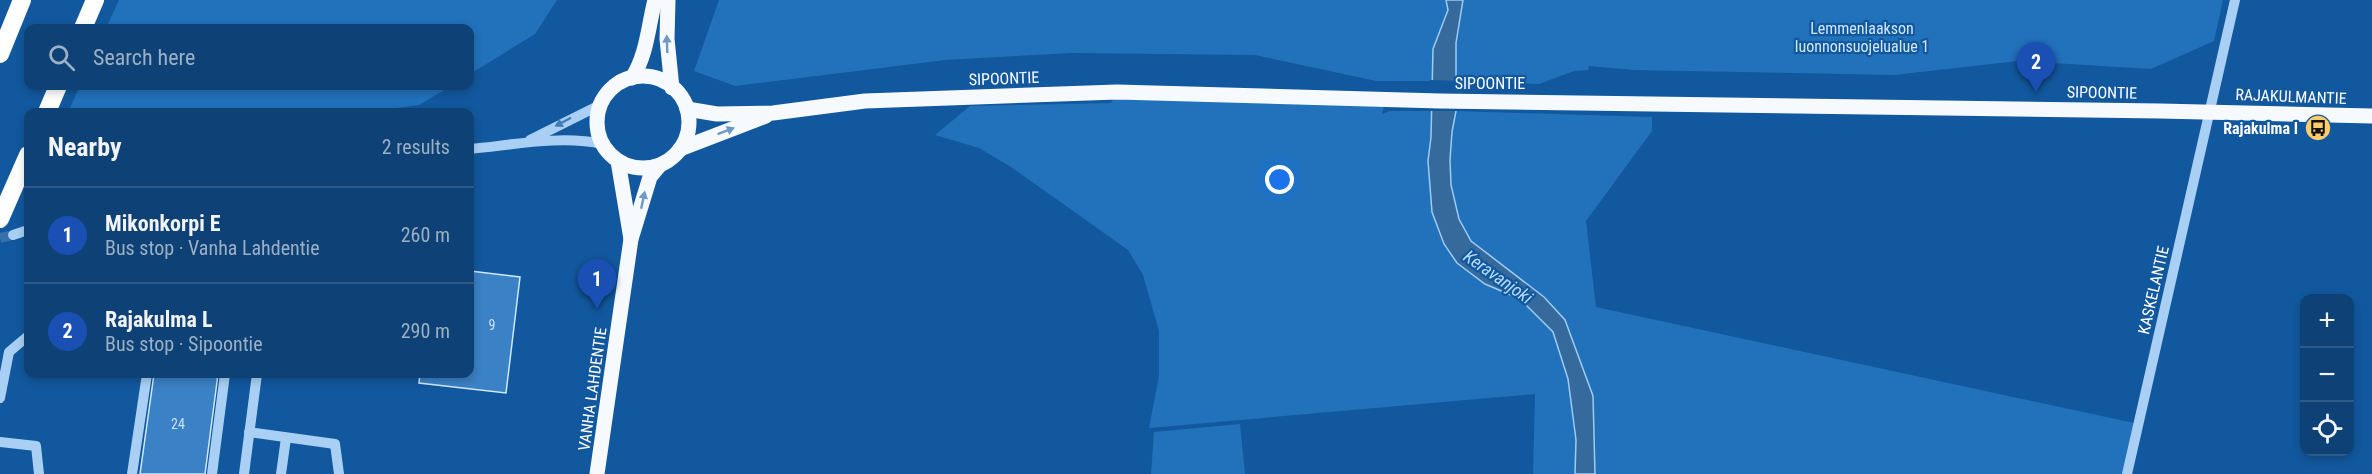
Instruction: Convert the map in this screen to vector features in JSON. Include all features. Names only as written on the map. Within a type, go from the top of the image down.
[{"type":"highway","points":[[0,54],[22,0]]},
{"type":"highway","points":[[85,24],[96,0]]},
{"type":"highway","points":[[49,108],[56,90]]},
{"type":"highway","points":[[0,219],[24,165]]},
{"type":"main road","points":[[632,78],[645,52],[654,0]]},
{"type":"main road","points":[[668,0],[667,39],[672,88]]},
{"type":"main road","points":[[632,78],[653,78],[672,88],[679,94],[687,109],[689,124],[685,140],[677,154],[660,165],[649,168],[633,167],[618,161],[599,136],[597,120],[600,105],[609,91],[632,78]]},
{"type":"main road","name":"SIPOONTIE","points":[[687,109],[717,114],[773,113],[866,101],[1117,92],[1386,99],[2208,112]]},
{"type":"main road","name":"RAJAKULMANTIE","points":[[2208,112],[2372,116]]},
{"type":"main road","name":"SIPOONTIE","points":[[680,149],[773,113]]},
{"type":"main road","name":"VANHA LAHDENTIE","points":[[618,161],[632,239]]},
{"type":"main road","name":"VANHA LAHDENTIE","points":[[597,474],[632,239],[650,177],[660,165]]},
{"type":"street","name":"KASKELANTIE","points":[[2127,474],[2233,1]]},
{"type":"street","points":[[527,142],[600,105]]},
{"type":"street","points":[[474,149],[527,142],[589,141],[603,144]]},
{"type":"street","points":[[13,235],[24,231]]},
{"type":"street","points":[[0,398],[9,352],[24,339]]},
{"type":"street","points":[[132,474],[146,378]]},
{"type":"street","points":[[212,474],[224,378]]},
{"type":"street","points":[[244,474],[256,378]]},
{"type":"street","points":[[249,432],[335,444],[339,474]]},
{"type":"street","points":[[282,474],[286,438]]},
{"type":"street","points":[[0,442],[36,446],[39,474]]},
{"type":"green space","points":[[119,0],[557,0],[535,34],[474,72],[474,24],[108,24]]},
{"type":"green space","points":[[719,0],[1446,0],[1448,9],[1433,49],[1433,81],[1376,81],[1255,55],[1071,53],[945,60],[735,86],[694,71]]},
{"type":"green space","name":"Lemmenlaakson luonnonsuojelualue 1","points":[[1463,0],[2223,0],[2214,41],[2151,69],[2018,61],[1894,75],[1634,70],[1589,66],[1588,70],[1574,71],[1539,84],[1455,81],[1456,43]]},
{"type":"green space","points":[[78,90],[444,90],[419,105],[397,108],[70,108]]},
{"type":"green space","points":[[1117,92],[1386,99],[1382,114],[1389,111],[1432,111],[1428,161],[1432,212],[1443,244],[1457,263],[1485,284],[1520,299],[1553,332],[1568,379],[1576,440],[1575,474],[1533,474],[1535,394],[1149,428],[1159,376],[1159,331],[1143,275],[1128,250],[1011,167],[979,148],[935,135],[970,106],[1111,103]]},
{"type":"green space","points":[[1456,111],[1652,117],[1652,131],[1586,221],[1596,307],[2139,424],[2127,474],[1595,474],[1593,396],[1565,320],[1544,297],[1471,241],[1459,219],[1451,185],[1450,160]]},
{"type":"green space","points":[[1240,424],[1245,474],[1151,474],[1154,432]]},
{"type":"water","name":"Keravanjoki","points":[[1446,0],[1463,0],[1456,43],[1456,111],[1450,160],[1451,185],[1459,219],[1471,241],[1544,297],[1565,320],[1593,396],[1595,474],[1575,474],[1576,440],[1568,379],[1553,332],[1520,299],[1485,284],[1457,263],[1444,244],[1432,212],[1428,161],[1431,137],[1433,49],[1448,10]]},
{"type":"pier","points":[[1430,80],[1458,81],[1459,111],[1429,111]]},
{"type":"building","points":[[474,271],[520,277],[506,393],[419,383],[420,378],[474,378]]},
{"type":"building","points":[[153,378],[217,378],[205,474],[140,474]]},
{"type":"tunnel","points":[[0,238],[13,235]]},
{"type":"place","name":"Rajakulma L","points":[[2036,92]]},
{"type":"place","name":"Rajakulma I","points":[[2318,128]]},
{"type":"place","name":"Mikonkorpi E","points":[[597,309]]}]
